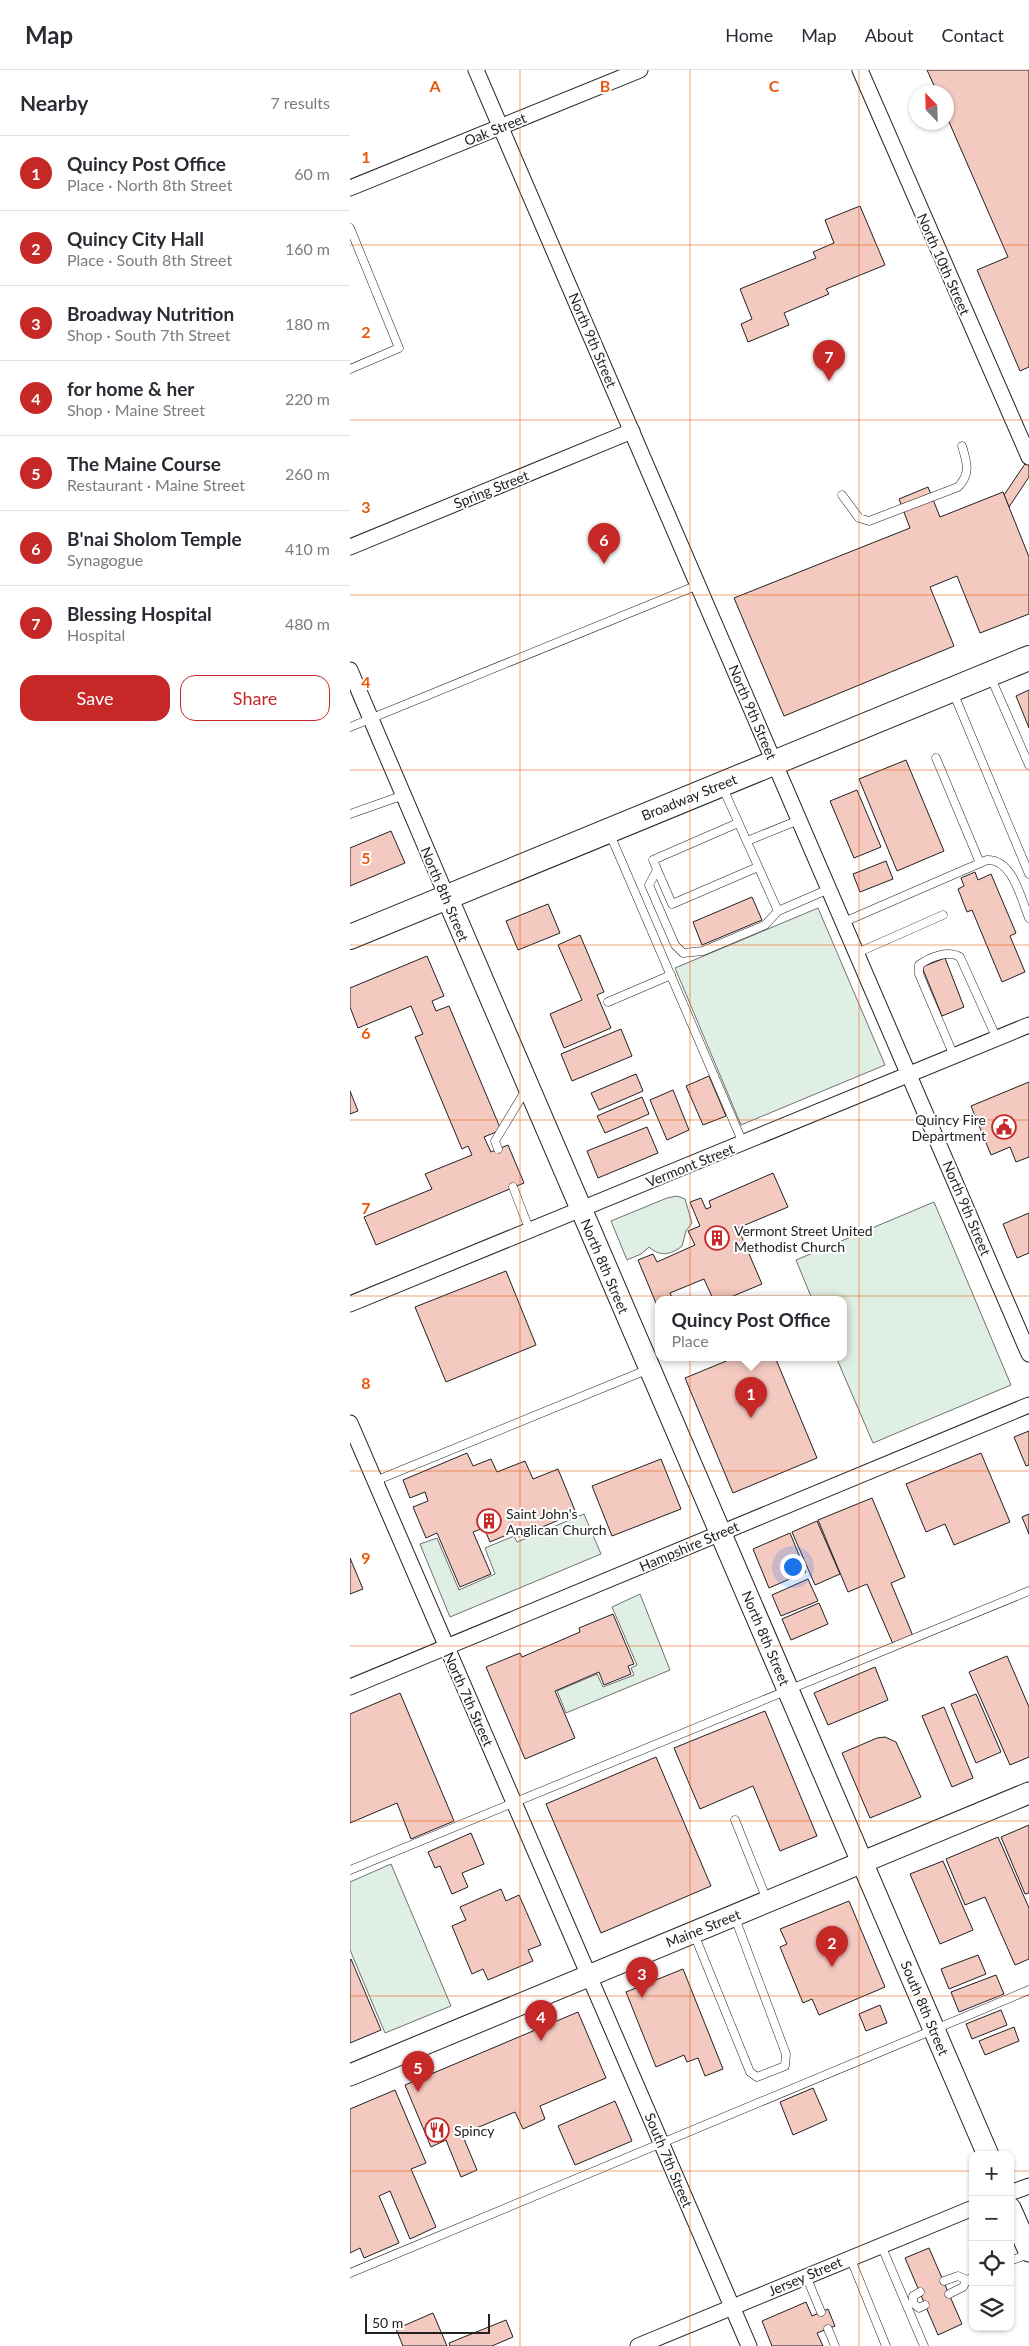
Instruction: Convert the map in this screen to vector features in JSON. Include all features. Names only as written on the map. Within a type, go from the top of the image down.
[{"type":"main road","name":"Broadway Street","points":[[350,937],[1029,658]]},
{"type":"street","name":"North 9th Street","points":[[476,70],[1029,1354]]},
{"type":"street","name":"Oak Street","points":[[350,188],[640,70]]},
{"type":"street","name":"North 10th Street","points":[[860,70],[1029,458]]},
{"type":"street","name":"Spring Street","points":[[350,547],[632,431]]},
{"type":"street","name":"North 8th Street","points":[[350,670],[862,1862]]},
{"type":"street","name":"Vermont Street","points":[[350,1304],[1029,1025]]},
{"type":"street","name":"Hampshire Street","points":[[350,1687],[1029,1405]]},
{"type":"street","name":"North 7th Street","points":[[350,1423],[590,1975]]},
{"type":"street","name":"Maine Street","points":[[350,2075],[1029,1793]]},
{"type":"street","name":"South 8th Street","points":[[862,1862],[986,2151]]},
{"type":"street","name":"South 7th Street","points":[[590,1975],[749,2346]]},
{"type":"street","points":[[1014,2192],[1029,2186]]},
{"type":"street","name":"Jersey Street","points":[[638,2346],[850,2257],[969,2210]]},
{"type":"street","points":[[1014,2217],[1029,2253]]},
{"type":"lane","points":[[350,228],[398,348],[350,369]]},
{"type":"lane","points":[[842,495],[859,518],[869,521],[905,508],[958,486],[966,479],[968,465],[962,446]]},
{"type":"lane","points":[[350,727],[698,585]]},
{"type":"lane","points":[[989,674],[1029,765]]},
{"type":"lane","points":[[952,690],[1027,863],[1029,874]]},
{"type":"lane","points":[[936,758],[980,863]]},
{"type":"lane","points":[[721,784],[778,911]]},
{"type":"lane","points":[[350,814],[404,795]]},
{"type":"lane","points":[[747,841],[800,820]]},
{"type":"lane","points":[[738,823],[653,860],[672,904],[758,867]]},
{"type":"lane","points":[[608,830],[744,1143]]},
{"type":"lane","points":[[844,922],[988,860],[996,860],[1001,863],[1011,875],[1029,918]]},
{"type":"lane","points":[[657,870],[649,885],[675,945],[683,953],[703,951],[765,925],[778,911],[829,889]]},
{"type":"lane","points":[[857,953],[943,915]]},
{"type":"lane","points":[[954,1056],[919,974],[919,965],[924,961],[944,954],[954,954],[960,957],[997,1039]]},
{"type":"lane","points":[[608,1002],[671,975]]},
{"type":"lane","points":[[498,1149],[495,1141],[528,1086]]},
{"type":"lane","points":[[513,1187],[530,1231]]},
{"type":"lane","points":[[375,1482],[650,1369]]},
{"type":"lane","points":[[350,1870],[1029,1591]]},
{"type":"lane","points":[[735,1820],[768,1901]]},
{"type":"lane","points":[[693,1932],[750,2072],[757,2077],[785,2066],[786,2054],[734,1915]]},
{"type":"lane","points":[[350,2273],[1029,1990]]},
{"type":"lane","points":[[881,2245],[910,2304],[924,2346]]},
{"type":"lane","points":[[1014,2260],[1029,2253]]},
{"type":"lane","points":[[850,2257],[884,2345]]},
{"type":"lane","points":[[806,2276],[821,2312]]},
{"type":"lane","points":[[944,2281],[958,2276],[969,2279]]},
{"type":"lane","points":[[949,2294],[963,2287],[969,2280]]},
{"type":"lane","points":[[910,2304],[913,2296],[920,2292]]},
{"type":"lane","points":[[910,2304],[919,2308],[925,2305]]},
{"type":"lane","points":[[828,2329],[835,2346]]},
{"type":"green space","points":[[818,908],[885,1065],[741,1125],[675,968]]},
{"type":"green space","points":[[677,1196],[685,1199],[692,1223],[686,1231],[682,1246],[666,1254],[657,1252],[649,1247],[641,1254],[627,1260],[611,1221],[667,1198]]},
{"type":"green space","points":[[934,1202],[1011,1385],[873,1443],[838,1361],[847,1361],[847,1296],[811,1296],[796,1260]]},
{"type":"green space","points":[[584,1514],[601,1554],[450,1617],[420,1544],[437,1538],[459,1590],[495,1574],[485,1548],[514,1536],[517,1542]]},
{"type":"green space","points":[[640,1594],[670,1670],[566,1713],[557,1691],[597,1674],[603,1687],[634,1675],[631,1668],[637,1665],[612,1607]]},
{"type":"green space","points":[[391,1864],[451,2006],[385,2033],[350,1950],[350,1882]]},
{"type":"building","points":[[927,70],[1029,70],[1029,367],[1020,371],[977,270],[1008,257],[953,130],[954,85],[934,85]]},
{"type":"building","points":[[860,206],[885,265],[826,289],[829,294],[784,313],[789,325],[748,342],[741,324],[752,319],[740,289],[816,258],[813,252],[834,243],[825,220]]},
{"type":"building","points":[[1029,458],[1029,477],[1009,507],[1004,495]]},
{"type":"building","points":[[928,487],[940,517],[1003,492],[1029,557],[1029,614],[980,633],[957,576],[930,587],[954,646],[784,716],[734,598],[910,528],[899,499]]},
{"type":"building","points":[[1029,690],[1029,728],[1016,696]]},
{"type":"building","points":[[906,760],[944,851],[897,871],[859,779]]},
{"type":"building","points":[[857,790],[881,847],[854,858],[830,801]]},
{"type":"building","points":[[391,831],[405,863],[350,886],[350,848]]},
{"type":"building","points":[[886,861],[893,879],[860,892],[853,874]]},
{"type":"building","points":[[975,872],[978,880],[991,874],[1016,933],[1010,936],[1025,972],[1002,982],[972,910],[967,912],[958,889],[964,886],[961,878]]},
{"type":"building","points":[[752,897],[762,920],[702,945],[693,922]]},
{"type":"building","points":[[548,904],[560,933],[518,950],[506,921]]},
{"type":"building","points":[[580,935],[604,992],[597,995],[611,1028],[564,1048],[550,1014],[582,1000],[558,945]]},
{"type":"building","points":[[427,956],[444,996],[432,1001],[436,1011],[449,1006],[501,1130],[484,1137],[491,1152],[508,1145],[524,1183],[376,1245],[364,1217],[432,1189],[425,1174],[472,1155],[468,1146],[462,1149],[415,1037],[423,1034],[411,1006],[358,1028],[350,1007],[350,988]]},
{"type":"building","points":[[945,958],[964,1007],[942,1016],[922,967]]},
{"type":"building","points":[[621,1029],[632,1056],[572,1081],[561,1054]]},
{"type":"building","points":[[636,1074],[643,1091],[599,1110],[591,1093]]},
{"type":"building","points":[[709,1076],[726,1116],[703,1125],[686,1086]]},
{"type":"building","name":"Quincy Fire Department","points":[[1029,1082],[1029,1157],[1016,1162],[1010,1147],[991,1155],[971,1106]]},
{"type":"building","points":[[673,1090],[689,1130],[667,1140],[650,1100]]},
{"type":"building","points":[[350,1091],[358,1111],[350,1114]]},
{"type":"building","points":[[642,1097],[649,1114],[605,1133],[597,1116]]},
{"type":"building","points":[[647,1127],[658,1153],[598,1178],[587,1151]]},
{"type":"building","name":"Vermont Street United Methodist Church","points":[[773,1173],[788,1207],[738,1228],[762,1284],[733,1296],[712,1296],[704,1279],[670,1293],[672,1296],[655,1296],[655,1301],[638,1260],[653,1254],[657,1262],[695,1245],[688,1231],[700,1226],[690,1202],[701,1198],[706,1209],[711,1207],[709,1201]]},
{"type":"building","points":[[1029,1213],[1029,1253],[1017,1258],[1003,1224]]},
{"type":"building","points":[[506,1271],[536,1345],[446,1382],[415,1307]]},
{"type":"building","points":[[726,1361],[777,1361],[817,1458],[733,1493],[685,1378]]},
{"type":"building","points":[[1029,1431],[1029,1465],[1026,1466],[1014,1437]]},
{"type":"building","name":"Saint John's Anglican Church","points":[[467,1453],[473,1466],[491,1459],[497,1472],[525,1461],[533,1479],[558,1469],[576,1513],[518,1537],[516,1531],[490,1542],[484,1528],[473,1532],[491,1574],[460,1587],[437,1533],[426,1538],[413,1507],[428,1501],[425,1492],[410,1498],[403,1480]]},
{"type":"building","points":[[981,1453],[1010,1522],[954,1545],[945,1524],[926,1532],[906,1484]]},
{"type":"building","points":[[661,1459],[681,1509],[612,1536],[592,1486]]},
{"type":"building","points":[[872,1498],[905,1577],[891,1583],[913,1636],[893,1644],[867,1584],[848,1592],[818,1520]]},
{"type":"building","points":[[1029,1514],[1029,1534],[1022,1517]]},
{"type":"building","points":[[817,1521],[840,1574],[815,1585],[792,1532]]},
{"type":"building","points":[[790,1533],[806,1572],[769,1588],[753,1549]]},
{"type":"building","points":[[350,1558],[363,1589],[350,1594]]},
{"type":"building","points":[[808,1579],[818,1601],[781,1616],[772,1595]]},
{"type":"building","points":[[819,1603],[828,1624],[791,1640],[782,1619]]},
{"type":"building","points":[[613,1614],[634,1664],[628,1666],[631,1674],[604,1685],[599,1672],[555,1691],[575,1738],[525,1759],[486,1667],[520,1653],[522,1657],[580,1632],[579,1628]]},
{"type":"building","points":[[1007,1656],[1029,1707],[1029,1757],[1010,1765],[969,1672]]},
{"type":"building","points":[[875,1667],[888,1700],[828,1725],[814,1693]]},
{"type":"building","points":[[400,1693],[454,1821],[411,1839],[397,1803],[350,1823],[350,1714]]},
{"type":"building","points":[[976,1694],[1001,1752],[976,1763],[951,1704]]},
{"type":"building","points":[[944,1707],[973,1778],[952,1787],[922,1716]]},
{"type":"building","points":[[765,1711],[817,1836],[780,1851],[753,1786],[700,1809],[674,1748]]},
{"type":"building","points":[[885,1737],[896,1742],[921,1797],[870,1818],[842,1753],[877,1738]]},
{"type":"building","points":[[656,1757],[711,1886],[601,1933],[546,1804]]},
{"type":"building","points":[[1029,1825],[1029,1893],[1025,1894],[1001,1837]]},
{"type":"building","points":[[471,1833],[484,1864],[462,1873],[468,1887],[452,1894],[440,1866],[435,1868],[428,1852]]},
{"type":"building","points":[[998,1837],[1029,1908],[1029,1959],[1015,1965],[985,1897],[965,1905],[946,1859]]},
{"type":"building","points":[[943,1861],[973,1930],[940,1944],[910,1874]]},
{"type":"building","points":[[501,1889],[506,1901],[519,1895],[541,1945],[528,1950],[533,1961],[488,1980],[483,1969],[472,1974],[452,1926],[466,1920],[460,1907]]},
{"type":"building","points":[[849,1901],[885,1987],[819,2015],[812,1999],[803,2003],[780,1947],[787,1944],[780,1929]]},
{"type":"building","points":[[978,1955],[986,1974],[949,1989],[941,1969]]},
{"type":"building","points":[[350,1960],[381,2030],[350,2043]]},
{"type":"building","points":[[683,1969],[723,2069],[705,2076],[698,2058],[687,2062],[684,2055],[656,2067],[626,1992]]},
{"type":"building","points":[[996,1975],[1004,1994],[959,2012],[951,1992]]},
{"type":"building","points":[[880,2005],[887,2023],[866,2031],[859,2014]]},
{"type":"building","points":[[1001,2010],[1007,2025],[972,2039],[966,2024]]},
{"type":"building","points":[[578,2012],[606,2078],[540,2106],[545,2119],[523,2129],[515,2112],[462,2134],[477,2170],[461,2177],[446,2140],[431,2147],[405,2085]]},
{"type":"building","points":[[1014,2027],[1019,2041],[985,2055],[979,2041]]},
{"type":"building","points":[[813,2088],[827,2120],[793,2135],[780,2102]]},
{"type":"building","points":[[395,2090],[426,2163],[411,2169],[436,2227],[410,2239],[390,2191],[379,2196],[399,2243],[364,2258],[360,2248],[350,2253],[350,2109]]},
{"type":"building","points":[[615,2101],[632,2141],[575,2165],[558,2126]]},
{"type":"building","points":[[929,2248],[962,2324],[938,2335],[905,2258]]},
{"type":"building","points":[[806,2302],[812,2316],[828,2309],[835,2326],[817,2333],[823,2346],[772,2346],[762,2321]]},
{"type":"building","points":[[433,2313],[447,2346],[403,2346],[396,2329]]},
{"type":"building","points":[[506,2320],[513,2337],[492,2346],[450,2346],[449,2343]]},
{"type":"place","name":"Blessing Hospital","points":[[829,381]]},
{"type":"place","name":"B'nai Sholom Temple","points":[[604,564]]},
{"type":"place","name":"Quincy Fire Department","points":[[1004,1127]]},
{"type":"place","name":"Vermont Street United Methodist Church","points":[[717,1238]]},
{"type":"place","name":"Quincy Post Office","points":[[751,1418]]},
{"type":"place","name":"Saint John's Anglican Church","points":[[489,1521]]},
{"type":"place","name":"Quincy City Hall","points":[[832,1967]]},
{"type":"place","name":"Broadway Nutrition","points":[[642,1998]]},
{"type":"place","name":"for home & her","points":[[541,2041]]},
{"type":"place","name":"The Maine Course","points":[[418,2092]]},
{"type":"place","name":"Spincy","points":[[437,2130]]}]
